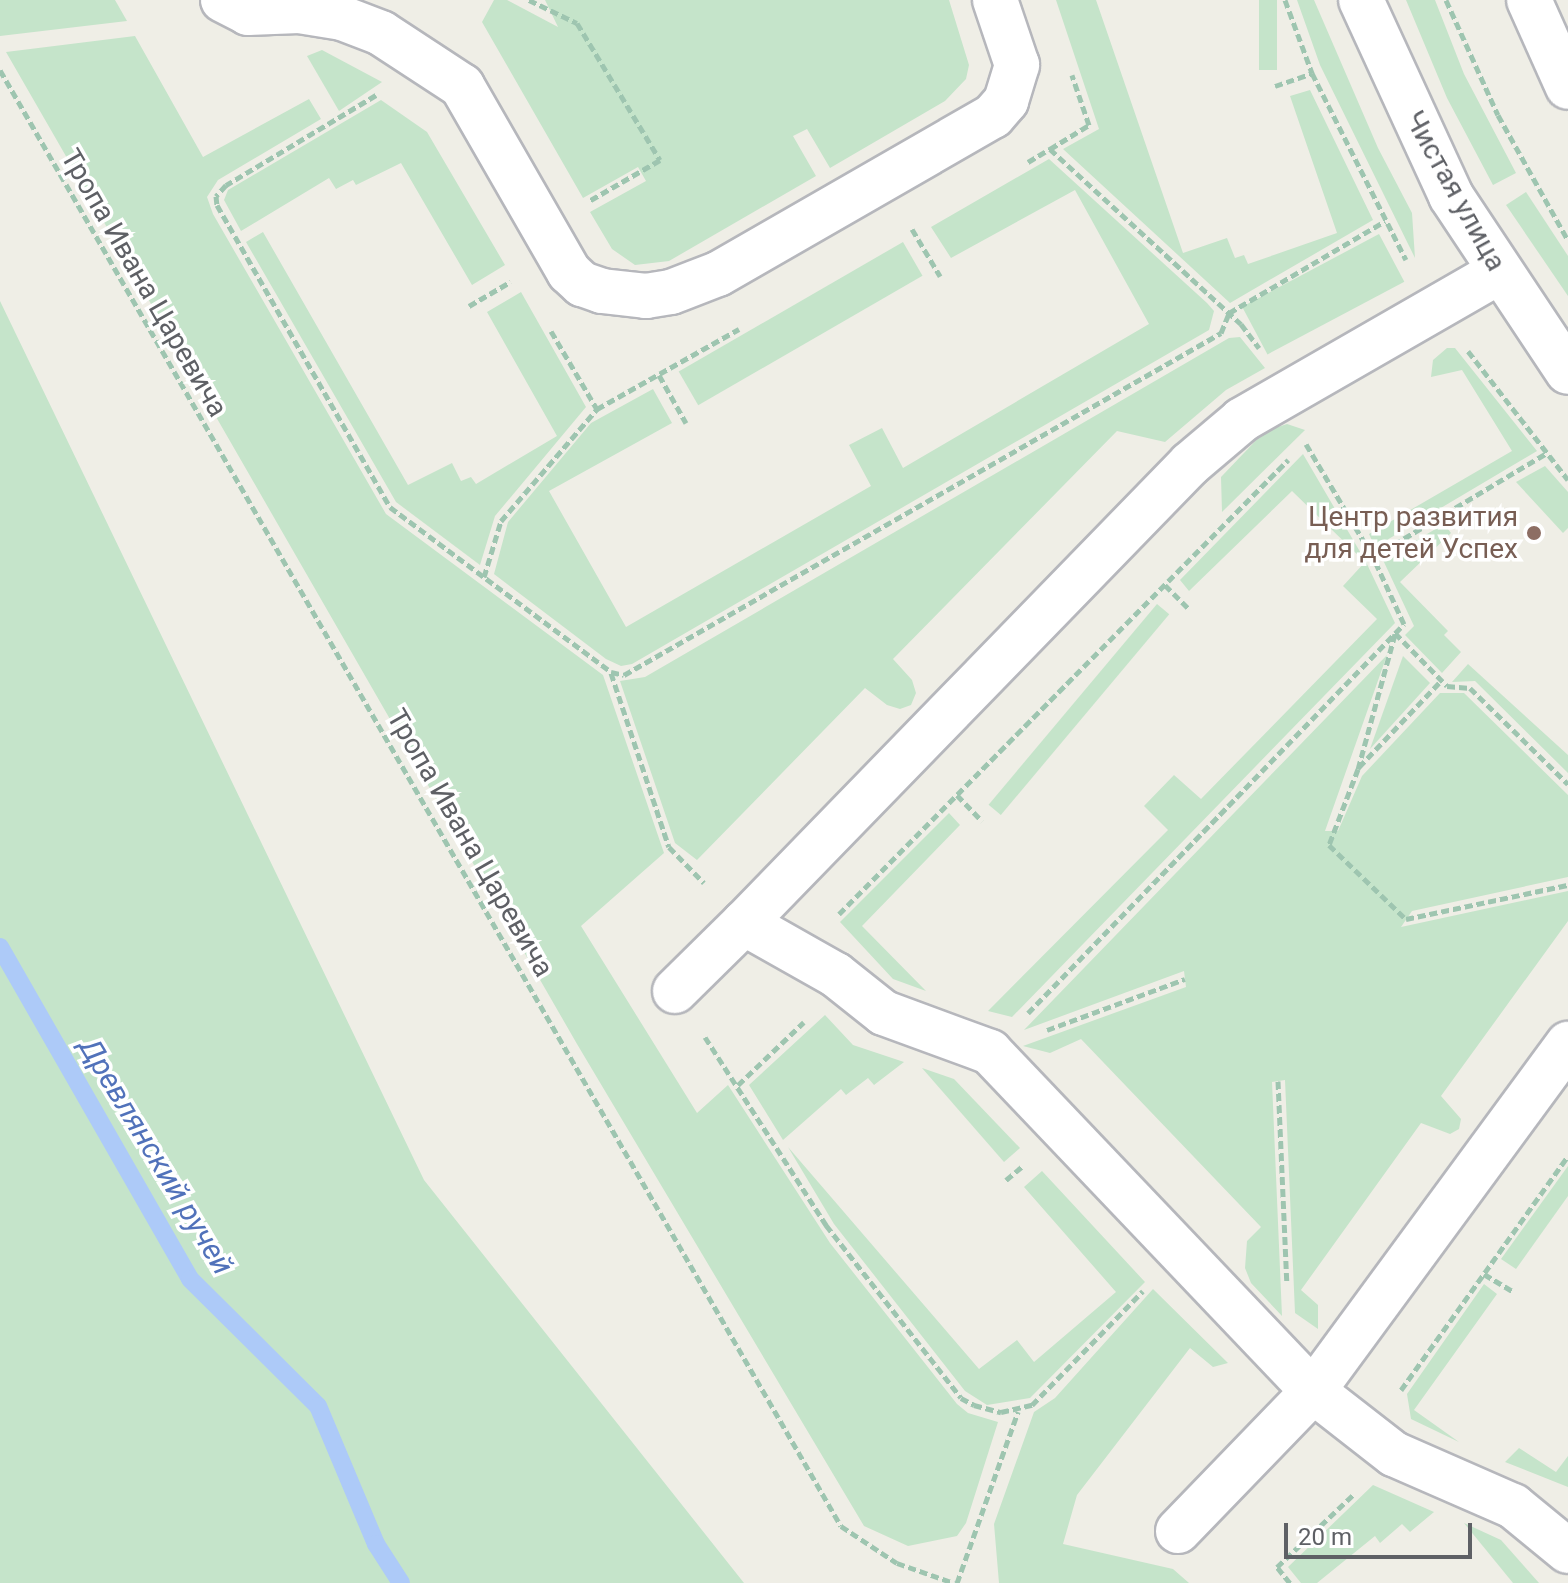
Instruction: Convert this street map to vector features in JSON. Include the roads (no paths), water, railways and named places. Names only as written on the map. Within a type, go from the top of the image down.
[{"type":"street","points":[[223,0],[248,13],[299,11],[342,18],[381,33],[462,86],[569,272],[582,284],[602,291],[671,292],[718,274],[993,116],[1006,101],[1017,65],[995,0]]},
{"type":"street","name":"Чистая улица","points":[[1361,0],[1451,196],[1568,372]]},
{"type":"street","points":[[1529,0],[1568,87]]},
{"type":"street","points":[[675,991],[1190,464],[1242,420],[1436,305],[1499,272]]},
{"type":"street","points":[[744,923],[836,975],[884,1013],[990,1052],[1313,1391],[1394,1454],[1513,1506],[1568,1551]]},
{"type":"street","points":[[1178,1531],[1313,1391],[1568,1044]]},
{"type":"waterway","name":"Древлянский ручей","points":[[0,947],[190,1279],[318,1406],[376,1544],[401,1583]]},
{"type":"place","name":"Центр развития для детей Успех","points":[[1534,533]]}]
